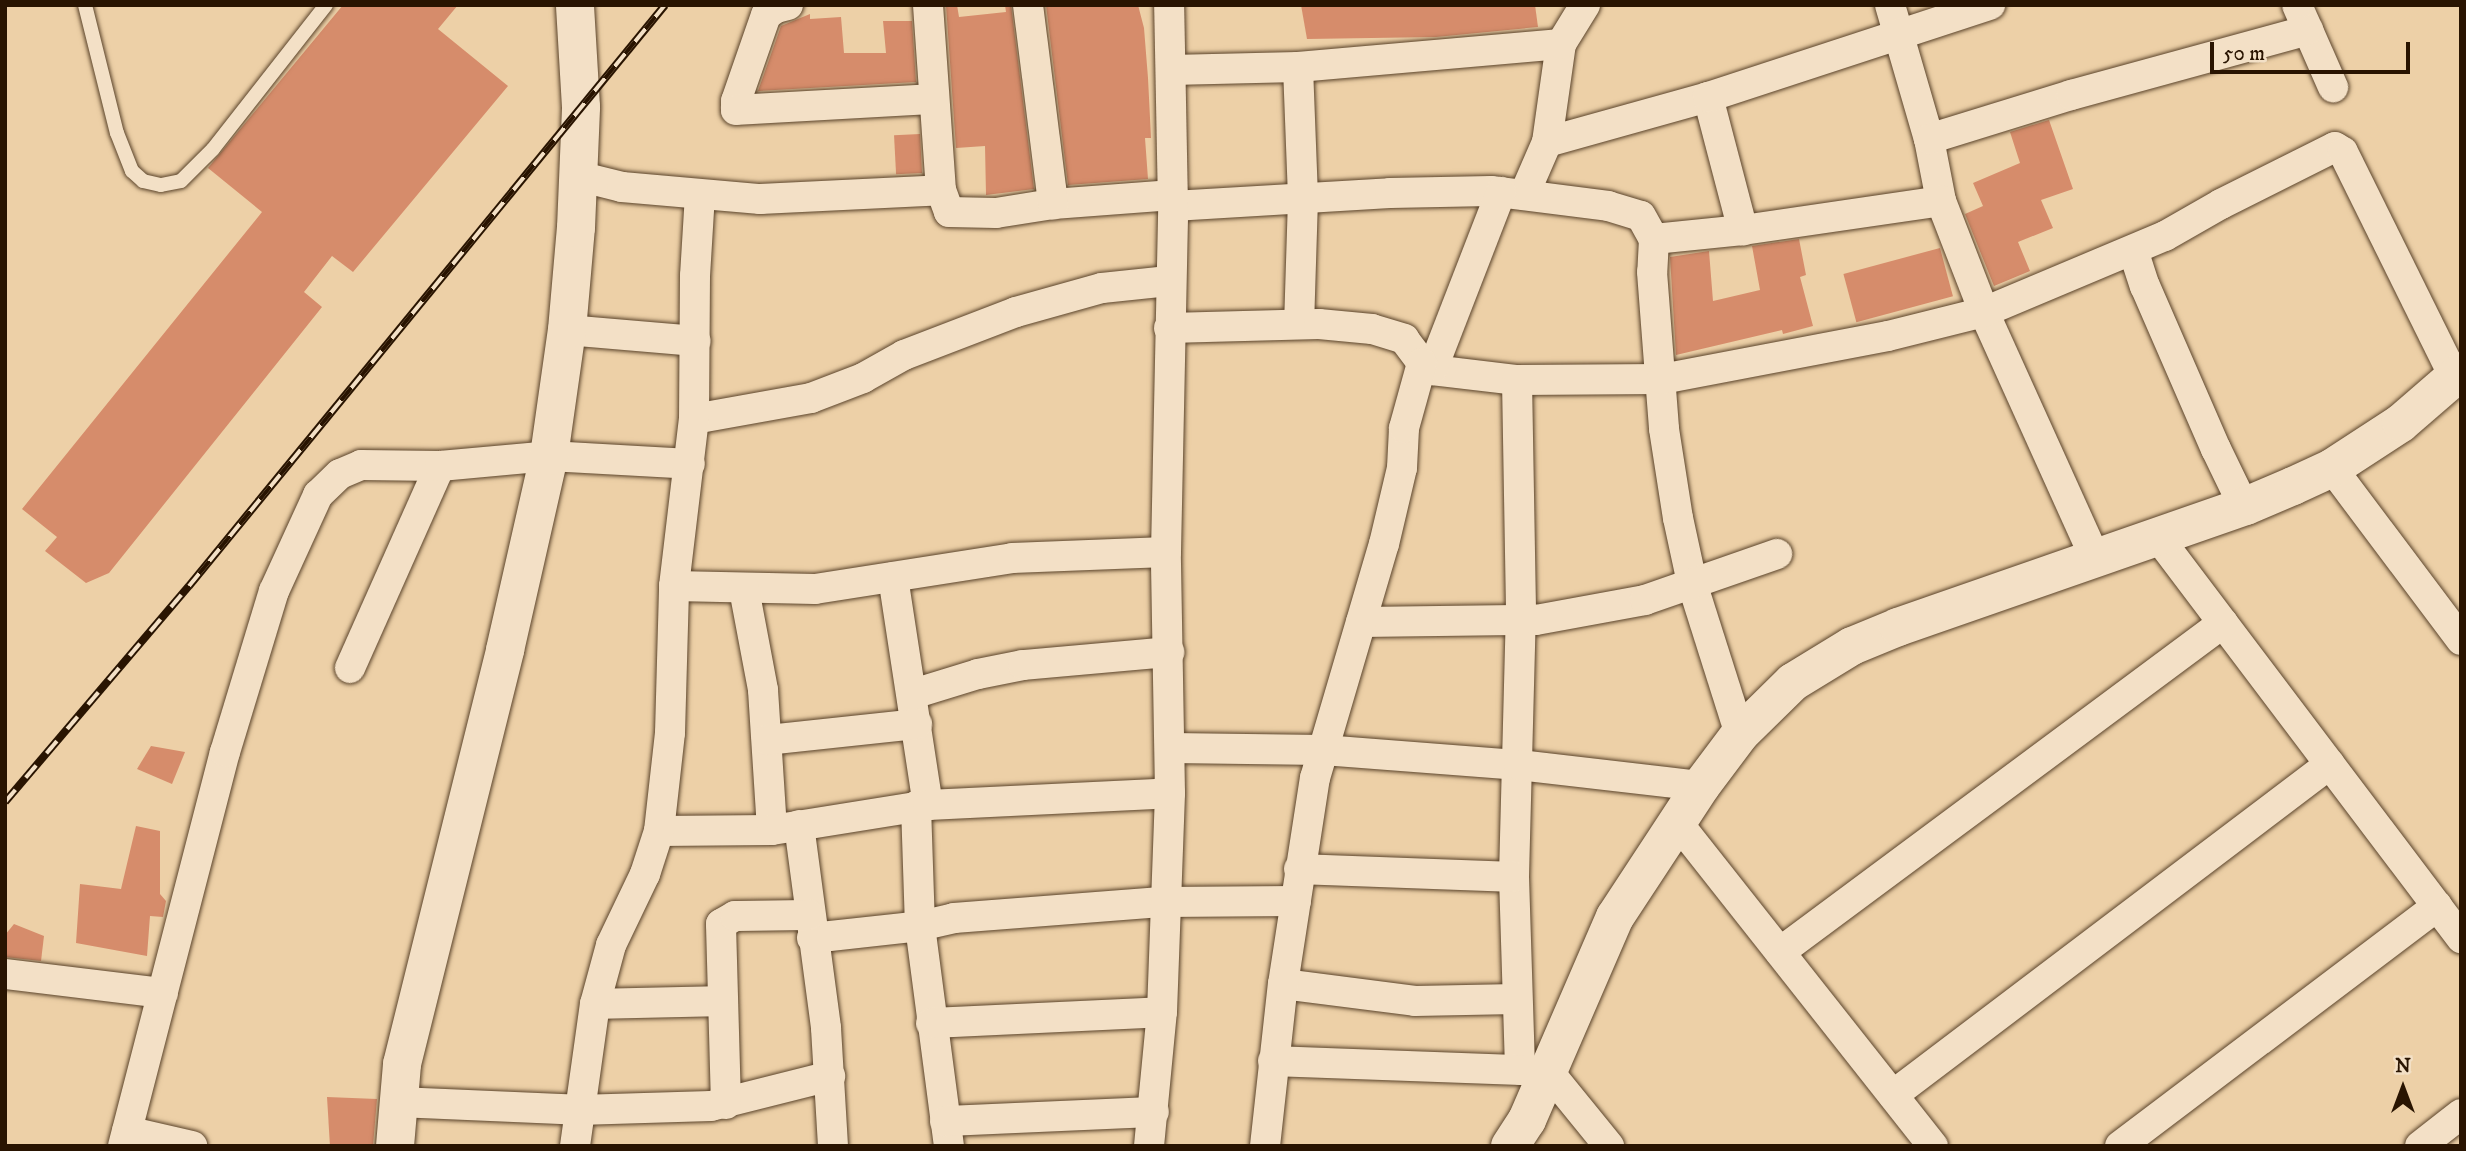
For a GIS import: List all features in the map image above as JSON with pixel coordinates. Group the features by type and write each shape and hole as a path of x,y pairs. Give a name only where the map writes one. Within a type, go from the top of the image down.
{"main road":[{"path":"395,1146 402,1064 505,650 548,456 567,330 578,176 582,107 575,5"},
{"path":"1510,1146 1527,1120 1534,1071 1615,917 1701,786 1740,734 1793,682 1852,646 2244,507 2332,468 2401,423 2457,374"}],"street":[{"path":"788,5 776,8 766,15 736,101 736,110 934,99"},
{"path":"928,5 941,190 949,212 996,213 1053,204 1303,199 1456,190 1608,206 1642,216 1654,239 1652,272 1664,429 1678,518 1692,583 1740,734"},
{"path":"1028,5 1053,204"},
{"path":"1149,1146 1162,1012 1171,748 1166,552 1169,281 1173,201 1169,5"},
{"path":"1265,1146 1273,1061 1299,869 1323,750 1402,468 1405,428 1427,367 1513,194 1547,142 1561,44 1585,5"},
{"path":"1890,5 1929,139 1941,201 1984,312 2095,558"},
{"path":"1547,142 1708,97 1990,5"},
{"path":"1929,139 2302,18 2333,87"},
{"path":"1171,70 1298,67 1561,44"},
{"path":"1298,67 1303,199 1299,324"},
{"path":"1708,97 1743,230"},
{"path":"1169,328 1299,324 1393,333 1405,339 1427,367 1517,380 1662,379 1888,335 1984,312 2165,236 2330,149 2339,148 2457,374"},
{"path":"578,176 622,187 760,199 941,190"},
{"path":"575,1146 595,1004 611,945 645,874 659,831 670,733 674,586 694,419 695,276 700,195"},
{"path":"1654,239 1743,230 1941,201"},
{"path":"2133,250 2145,286 2244,507"},
{"path":"694,419 771,407 832,391 863,378 904,355 1016,312 1102,288 1136,282 1169,281"},
{"path":"567,330 696,341"},
{"path":"1517,380 1520,621 1519,765 1514,877 1517,999 1534,1071 1609,1146"},
{"path":"192,1146 125,1138 225,752 274,591 318,495 340,474 361,465 440,466 548,456 690,464"},
{"path":"350,668 440,466"},
{"path":"2332,468 2461,640"},
{"path":"2158,537 2461,938"},
{"path":"674,586 816,589 1012,558 1166,552"},
{"path":"1361,622 1520,621 1644,600 1777,554"},
{"path":"893,577 918,724 922,806 920,926 947,1133 1154,1112"},
{"path":"744,589 763,690 767,740 810,926 826,1028 833,1146"},
{"path":"1780,952 2223,623"},
{"path":"913,694 978,674 1023,665 1169,652"},
{"path":"767,740 918,724"},
{"path":"1171,748 1323,750 1519,765 1701,786"},
{"path":"1893,1095 2330,764"},
{"path":"659,831 785,827 922,806 1170,793"},
{"path":"1677,822 1933,1146"},
{"path":"1299,869 1514,877"},
{"path":"726,1104 721,924 735,916 810,926 920,926 954,918 1164,902 1296,901"},
{"path":"2120,1146 2437,906"},
{"path":"5,974 163,993"},
{"path":"1283,984 1415,1001 1517,999"},
{"path":"595,1004 723,1001"},
{"path":"931,1023 1162,1012"},
{"path":"1273,1061 1534,1071"},
{"path":"398,1102 578,1110 726,1104 830,1076"},
{"path":"2420,1146 2461,1114"}],"lane":[{"path":"85,5 117,133 132,171 143,181 161,185 181,181 213,149 326,5"}],"building":[{"path":"343,5 458,5 438,29 508,86 353,272 332,256 304,292 322,307 109,573 86,583 45,551 57,537 22,509 262,212 208,168"},
{"path":"946,5 957,5 959,17 1006,12 1005,5 1011,5 1034,189 986,195 985,146 956,148"},
{"path":"1046,5 1138,5 1144,28 1148,78 1151,138 1145,138 1148,179 1068,185"},
{"path":"1301,5 1535,5 1538,27 1436,37 1307,39"},
{"path":"810,14 810,19 841,17 844,53 886,53 883,21 912,21 916,82 758,91 781,26"},
{"path":"2049,120 2073,189 2041,200 2053,228 2018,242 2030,271 1994,286 1965,214 1983,206 1973,183 2020,163 2010,132"},
{"path":"920,134 922,173 896,174 894,135"},
{"path":"1799,239 1806,275 1800,277 1813,326 1783,334 1782,330 1676,355 1670,257 1709,251 1713,301 1760,290 1752,246"},
{"path":"1940,248 1953,296 1856,322 1843,274"},
{"path":"151,746 185,752 172,784 137,769"},
{"path":"136,826 160,831 160,894 166,901 163,917 150,916 147,956 76,943 80,884 121,889"},
{"path":"14,924 44,936 41,961 5,957 5,935"},
{"path":"327,1097 377,1099 373,1146 330,1146"}],"railway":[{"path":"5,802 189,586 665,5"}]}
